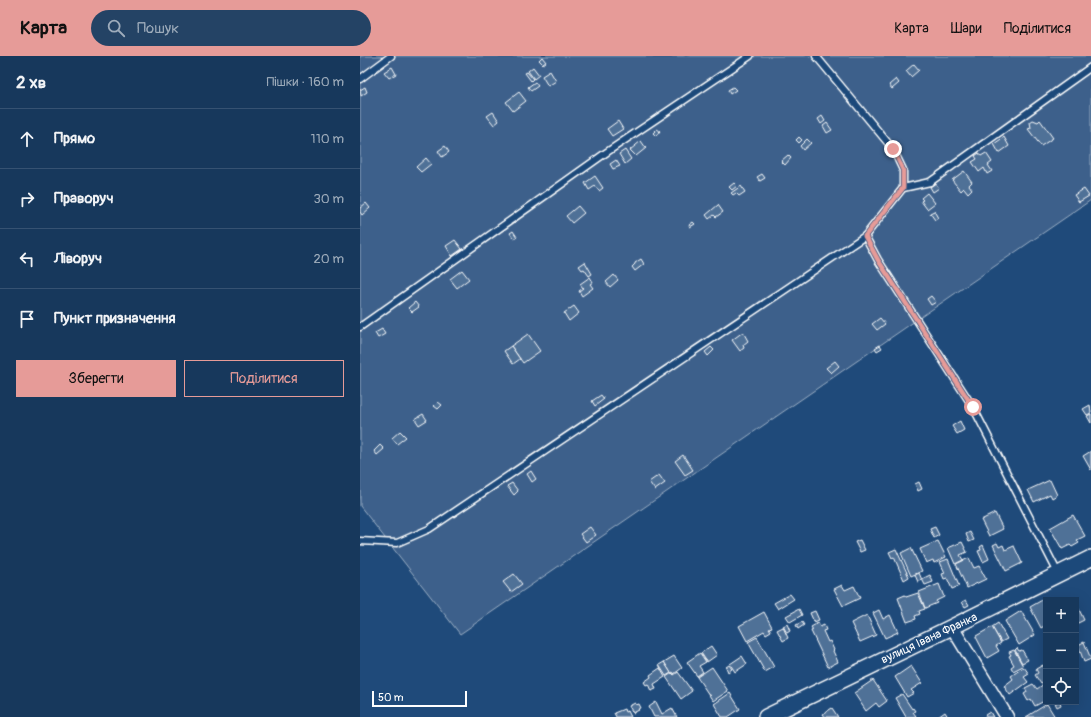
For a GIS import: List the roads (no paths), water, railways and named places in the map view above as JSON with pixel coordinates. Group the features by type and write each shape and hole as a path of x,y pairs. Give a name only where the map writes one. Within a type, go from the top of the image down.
{"street":[{"name":"вулиця Івана Франка","path":"766,717 1059,575 1091,558"},
{"path":"952,627 1006,717"}],"lane":[{"path":"360,78 391,56"},
{"path":"360,327 606,152 750,56"},
{"path":"360,541 397,543 429,529 865,236 903,188 903,170 893,149 816,56"},
{"path":"903,188 930,182 1091,67"},
{"path":"865,236 878,260 973,407 1059,575"}]}
